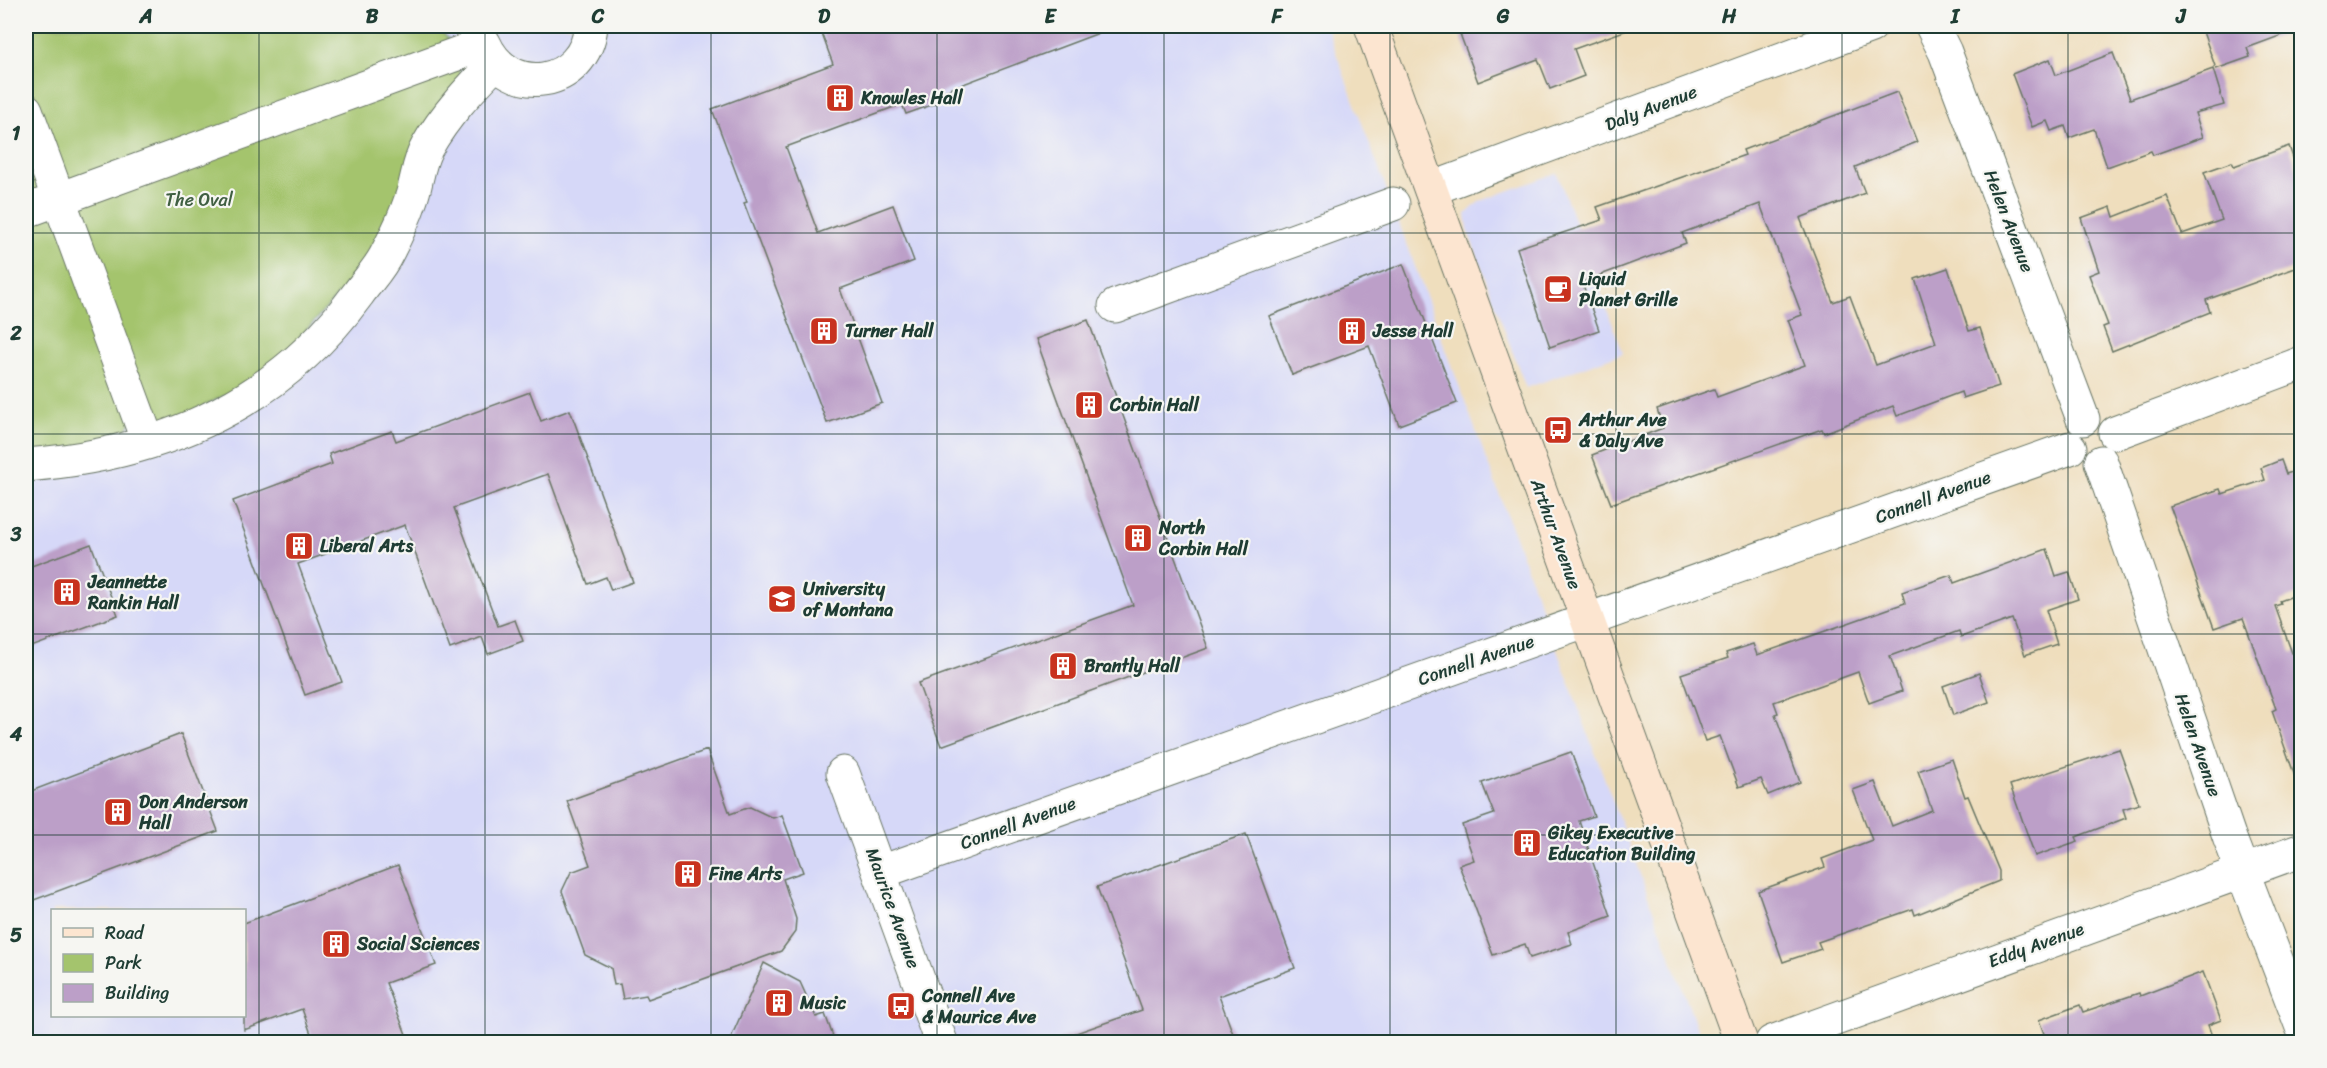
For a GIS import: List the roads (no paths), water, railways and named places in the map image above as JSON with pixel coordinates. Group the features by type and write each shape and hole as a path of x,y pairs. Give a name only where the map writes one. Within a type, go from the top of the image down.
{"street":[{"path":"487,44 509,73 524,79 541,80 558,76 572,67 583,55 590,39 591,26"},
{"name":"Arthur Avenue","path":"1371,26 1741,1042"},
{"name":"Daly Avenue","path":"1431,189 1871,26"},
{"name":"Helen Avenue","path":"1932,26 1945,52 2083,419"},
{"path":"26,212 487,44"},
{"path":"26,465 111,454 196,426 226,412 272,382 316,344 386,256 411,200 426,148 465,95 487,44"},
{"path":"26,110 148,442"},
{"path":"1114,306 1393,204"},
{"path":"2115,433 2301,363"},
{"path":"2101,418 2108,422 2115,433 2114,450 2101,462 2087,464 2080,460 2070,448 2070,432 2083,419 2101,418"},
{"name":"Connell Avenue","path":"881,872 2070,448"},
{"name":"Helen Avenue","path":"2101,462 2242,872 2301,1027"},
{"name":"Maurice Avenue","path":"843,773 881,872 941,1042"},
{"name":"Eddy Avenue","path":"1772,1042 2301,850"}],"place":[{"name":"Knowles Hall","path":"840,98"},
{"name":"Liquid Planet Grille","path":"1558,289"},
{"name":"Turner Hall","path":"824,331"},
{"name":"Jesse Hall","path":"1352,331"},
{"name":"Corbin Hall","path":"1089,405"},
{"name":"Arthur Ave & Daly Ave","path":"1558,430"},
{"name":"North Corbin Hall","path":"1138,538"},
{"name":"Liberal Arts","path":"299,546"},
{"name":"Jeannette Rankin Hall","path":"67,592"},
{"name":"University of Montana","path":"782,599"},
{"name":"Brantly Hall","path":"1063,666"},
{"name":"Don Anderson Hall","path":"118,812"},
{"name":"Gikey Executive Education Building","path":"1527,843"},
{"name":"Fine Arts","path":"688,874"},
{"name":"Social Sciences","path":"336,944"},
{"name":"Music","path":"779,1003"},
{"name":"Connell Ave & Maurice Ave","path":"901,1006"}],"park label":[{"name":"The Oval","path":"199,200"}]}
